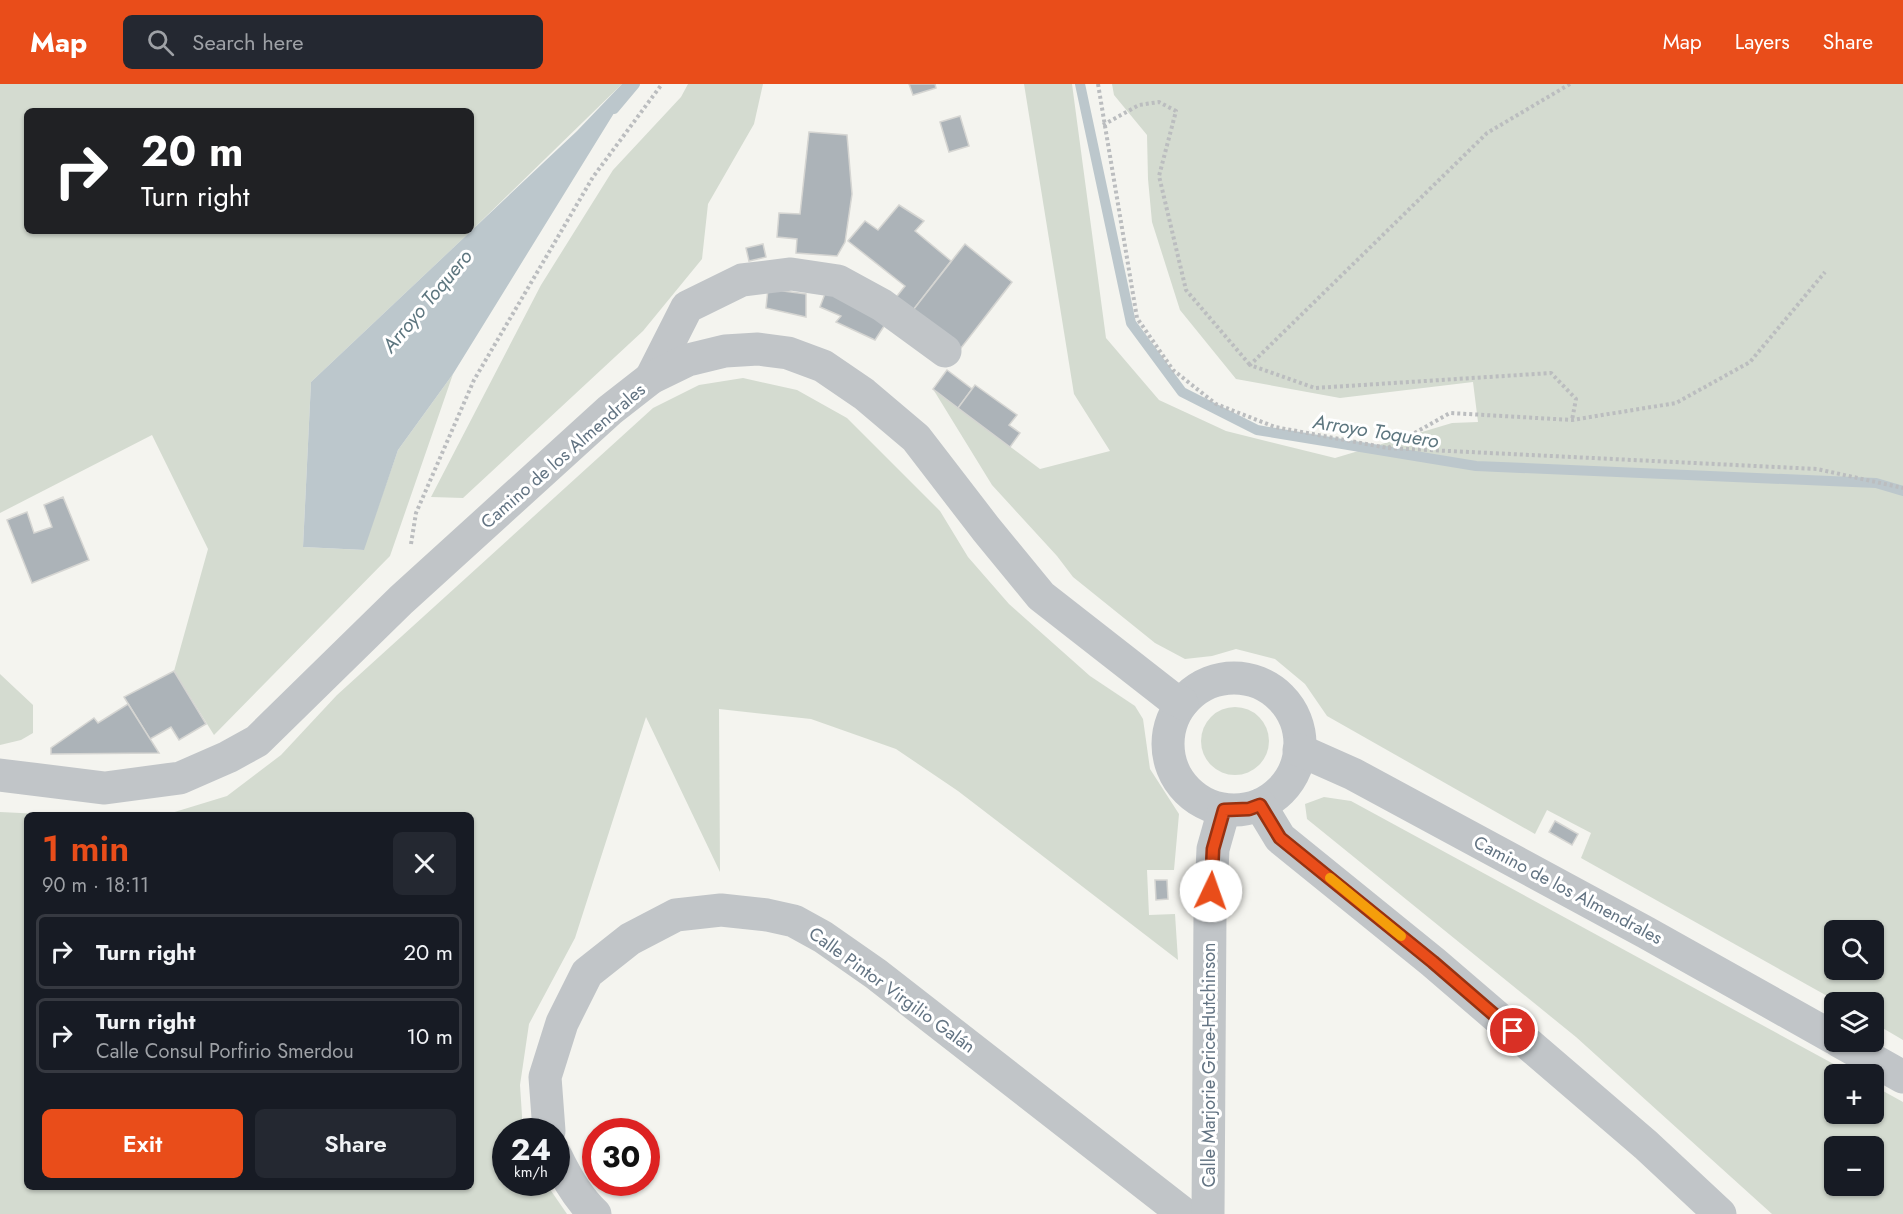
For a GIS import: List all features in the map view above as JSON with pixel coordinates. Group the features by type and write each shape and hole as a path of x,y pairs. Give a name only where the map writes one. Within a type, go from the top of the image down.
{"street":[{"path":"651,378 687,307 742,280 791,274 838,281 882,305 945,351"},
{"name":"Camino de los Almendrales","path":"0,775 105,788 180,778 228,757 257,741 401,600 610,410 651,378 688,360 725,351 758,349 788,353 823,366 864,394 916,438 1041,596 1169,696 1182,703"},
{"path":"1230,677 1249,679 1266,686 1281,698 1292,713 1298,731 1299,750 1286,784 1274,796 1249,809 1224,810 1203,803 1185,790 1173,771 1168,749 1171,726 1182,703 1195,690 1212,681 1230,677"},
{"name":"Camino de los Almendrales","path":"1299,750 1353,774 1645,932 1824,1032"},
{"path":"1260,805 1280,838 1433,962 1646,1145 1720,1214"},
{"name":"Calle Marjorie Grice-Hutchinson","path":"1208,1214 1210,913 1213,849 1224,810"},
{"name":"Calle Pintor Virgilio Galán","path":"548,1118 545,1077 562,1023 587,973 630,939 676,915 721,910 767,915 794,921 823,937 876,974 1184,1214"},
{"path":"1859,1052 1903,1077"},
{"path":"570,1180 580,1197 595,1214"}],"path":[{"path":"411,546 416,513 474,380 593,177 662,84"},
{"path":"1098,84 1103,125 1137,318 1173,370 1216,404 1275,427 1388,448 1817,469 1903,488"},
{"path":"1250,365 1487,133 1570,84"},
{"path":"1103,125 1139,105 1159,102 1176,111 1160,176 1185,290 1250,365 1314,388 1551,373 1576,399 1572,420"},
{"path":"1388,448 1450,412 1572,420 1676,403 1750,362 1825,272"}],"shaded area":[{"path":"0,84 622,84 474,228 474,108 24,108 24,234 468,234 311,382 303,547 363,550 398,450 453,374 390,556 214,735 174,671 208,549 152,435 0,513"},
{"path":"688,84 763,84 754,124 708,204 702,259 643,331 463,498 431,497 541,285 613,170 681,97"},
{"path":"1024,84 1072,84 1106,338 1159,400 1226,431 1335,458 1452,423 1478,422 1473,382 1340,398 1236,379 1180,310 1152,222 1147,135 1114,95 1112,84 1903,84 1903,1040 1884,1029 1884,992 1824,992 1824,994 1581,858 1591,833 1547,810 1535,834 1327,716 1305,684 1275,659 1236,649 1212,656 1185,659 1155,643 1073,577 1057,556 992,485 933,389 1040,469 1110,451 1074,394"},
{"path":"743,378 797,390 847,418 940,511 968,557 1009,604 1090,676 1135,706 1143,719 1150,769 1179,814 1174,870 1147,870 1149,915 1175,914 1178,960 958,791 896,749 811,719 719,709 720,872 646,717 575,938 529,1024 520,1085 522,1118 492,1118 492,1196 555,1196 567,1214 0,1214 0,812 24,813 24,1190 474,1190 474,812 175,812 227,796 281,755 337,695 653,408 699,385"},
{"path":"0,674 33,705 33,733 21,740 0,745"},
{"path":"1235,707 1248,710 1259,717 1266,728 1269,741 1266,754 1259,765 1248,772 1235,775 1222,772 1211,765 1204,754 1201,741 1204,728 1211,717 1222,710"},
{"path":"1324,797 1351,801 1834,1064 1824,1064 1824,1124 1884,1124 1884,1092 1903,1102 1903,1214 1772,1214 1576,1037 1307,819 1305,804"}],"water":[{"path":"622,84 632,84 453,374 398,450 364,550 303,547 311,382 468,234 474,234 474,228 577,131"}],"building":[{"path":"909,84 935,84 936,88 913,95"},
{"path":"960,116 969,146 949,152 940,122"},
{"path":"809,132 847,135 852,194 845,242 837,256 796,253 797,239 777,237 779,213 800,214"},
{"path":"899,205 924,221 915,231 951,261 910,314 894,300 905,286 848,241 865,221 878,230"},
{"path":"763,244 766,257 749,261 746,248"},
{"path":"965,244 1012,282 961,348 945,335 910,314"},
{"path":"768,289 806,294 806,317 766,308"},
{"path":"826,291 886,323 875,340 836,322 841,316 820,307"},
{"path":"947,370 972,389 958,408 933,389"},
{"path":"975,385 1017,415 1009,425 1020,433 1010,447 958,408"},
{"path":"63,497 89,560 32,583 7,520 27,512 34,533 52,527 44,505"},
{"path":"174,671 206,724 179,740 171,727 150,739 124,697"},
{"path":"128,704 159,753 51,754 51,748 94,718 98,723"},
{"path":"1555,821 1578,834 1572,845 1549,832"},
{"path":"1155,880 1167,880 1168,899 1156,900"}],"waterway":[{"name":"Arroyo Toquero","path":"614,109 635,84"},
{"name":"Arroyo Toquero","path":"1080,84 1131,323 1182,392 1257,430 1476,466 1876,483 1903,491"}],"slow traffic":[{"path":"1330,878 1401,936"}],"route":[{"path":"1211,891 1213,849 1224,810 1237,811 1260,805 1280,838 1433,962 1513,1031"}]}
